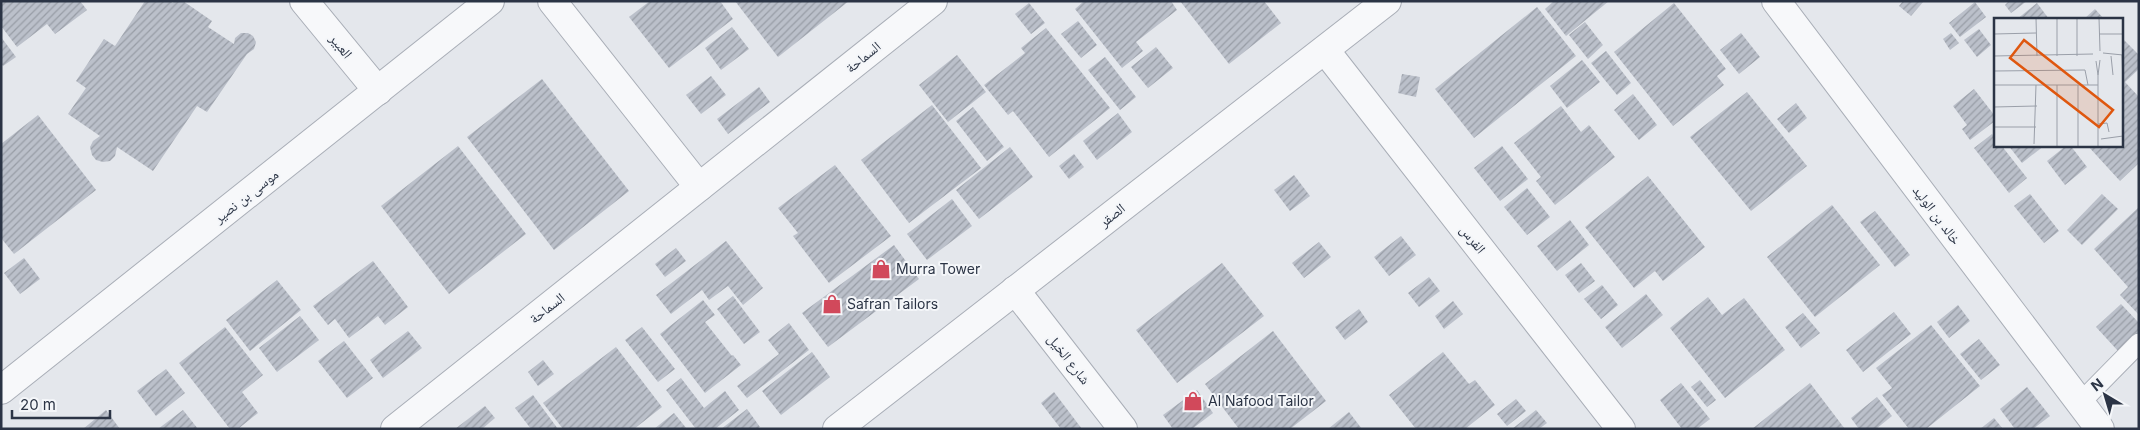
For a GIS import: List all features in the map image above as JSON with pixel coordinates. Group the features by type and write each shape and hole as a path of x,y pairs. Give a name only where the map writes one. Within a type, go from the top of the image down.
{"street":[{"name":"العبير","path":"304,1 378,91"},
{"name":"موسى بن نصير","path":"1,390 490,1"},
{"path":"552,1 699,187"},
{"name":"السماحة","path":"395,429 933,1"},
{"name":"الصقر","path":"837,429 1388,1"},
{"name":"خالد بن الوليد","path":"1776,1 2079,404 2100,429"},
{"name":"الفرس","path":"1325,50 1621,429"},
{"name":"شارع الخيل","path":"1016,290 1124,429"}],"lane":[{"path":"2079,404 2139,343"}],"building":[{"path":"1,1 80,1 87,10 55,34 47,24 17,47 1,26"},
{"path":"145,1 170,1 173,3 174,1 183,1 212,21 208,27 234,44 235,38 241,33 248,33 253,36 256,42 254,49 247,54 207,112 197,106 153,171 117,147 115,156 110,161 96,160 92,155 90,147 93,141 100,136 68,114 86,88 76,81 104,39 115,46"},
{"path":"650,1 720,1 733,19 669,68 629,17"},
{"path":"735,1 849,1 778,57"},
{"path":"1084,1 1171,1 1177,10 1136,42 1143,51 1122,68 1075,9"},
{"path":"1180,1 1264,1 1281,23 1229,64"},
{"path":"1554,1 1609,1 1566,36 1545,9"},
{"path":"1903,1 1924,1 1911,16 1899,6"},
{"path":"2009,1 2027,1 2011,13 2005,5"},
{"path":"1975,2 1986,17 1960,37 1949,23"},
{"path":"1029,3 1045,23 1031,34 1015,14"},
{"path":"1674,3 1726,69 1717,76 1724,85 1673,126 1614,52"},
{"path":"2037,3 2048,18 2018,18"},
{"path":"1537,7 1576,56 1474,138 1435,89"},
{"path":"2095,9 2103,18 2085,18"},
{"path":"1078,21 1097,45 1081,58 1061,34"},
{"path":"1585,22 1603,45 1588,59 1569,35"},
{"path":"732,27 749,49 721,70 705,48"},
{"path":"1046,28 1110,108 1049,157 1013,111 1008,115 984,85 1025,53 1021,48"},
{"path":"1979,29 1991,45 1977,57 1964,40"},
{"path":"1741,33 1760,57 1739,74 1720,50"},
{"path":"1951,33 1959,43 1950,50 1943,39"},
{"path":"1,37 16,57 3,66 1,63"},
{"path":"2122,38 2139,55 2139,69 2125,82 2139,97 2139,163 2120,181 2088,146 2122,146"},
{"path":"1156,47 1173,68 1148,88 1131,67"},
{"path":"1606,51 1631,83 1617,95 1591,63"},
{"path":"957,55 986,92 948,122 919,85"},
{"path":"1105,57 1136,97 1120,110 1088,70"},
{"path":"1582,60 1600,82 1567,108 1550,86"},
{"path":"1402,74 1420,77 1416,97 1398,93"},
{"path":"711,76 726,95 701,114 686,95"},
{"path":"542,79 629,191 554,250 467,137"},
{"path":"759,87 770,102 728,134 717,119"},
{"path":"1974,89 1994,115 1994,122 1970,140 1962,129 1967,125 1953,106"},
{"path":"1747,92 1807,166 1751,211 1690,137"},
{"path":"1633,94 1657,125 1639,140 1614,110"},
{"path":"1796,103 1807,118 1789,133 1777,119"},
{"path":"932,105 981,168 909,223 861,160"},
{"path":"1561,106 1581,132 1589,125 1615,157 1555,205 1536,181 1541,177 1514,143"},
{"path":"973,107 1004,147 987,161 956,121"},
{"path":"1118,113 1132,132 1097,160 1083,141"},
{"path":"38,115 96,190 14,254 1,238 1,144"},
{"path":"1992,134 1994,136 1994,146 2002,146 2027,178 2009,193 1974,148"},
{"path":"458,146 526,234 449,294 381,206"},
{"path":"1502,146 1528,179 1500,201 1474,168"},
{"path":"2009,146 2044,146 2022,163"},
{"path":"2066,146 2071,146 2087,167 2065,185 2047,161"},
{"path":"1010,147 1033,177 979,219 956,190"},
{"path":"1074,154 1084,167 1069,179 1059,166"},
{"path":"835,165 891,236 829,283 793,236 798,233 778,208"},
{"path":"1294,175 1310,196 1290,211 1274,190"},
{"path":"1648,176 1705,247 1663,281 1655,271 1634,288 1585,227"},
{"path":"1527,188 1550,217 1527,235 1504,207"},
{"path":"2030,194 2059,231 2044,243 2014,206"},
{"path":"2102,194 2118,209 2082,245 2067,230"},
{"path":"952,199 972,226 927,260 907,234"},
{"path":"1832,205 1880,265 1815,317 1767,257"},
{"path":"2139,207 2139,315 2120,295 2128,287 2094,249"},
{"path":"1875,211 1910,255 1895,267 1860,222"},
{"path":"1570,220 1589,245 1557,271 1537,246"},
{"path":"1401,236 1416,255 1389,276 1374,257"},
{"path":"726,241 763,288 743,305 728,286 709,300 702,290 671,314 656,295"},
{"path":"1319,242 1331,257 1304,278 1292,263"},
{"path":"894,245 919,279 828,347 802,313"},
{"path":"676,248 686,261 665,277 655,264"},
{"path":"24,258 40,279 20,294 4,273"},
{"path":"373,261 408,307 385,325 378,316 349,338 335,319 328,325 313,306"},
{"path":"1222,263 1264,316 1177,383 1136,330"},
{"path":"1581,263 1595,281 1579,293 1565,275"},
{"path":"1429,277 1440,291 1419,307 1408,293"},
{"path":"277,280 301,310 250,351 226,320"},
{"path":"1602,285 1618,305 1601,319 1584,299"},
{"path":"1646,294 1663,315 1622,348 1605,327"},
{"path":"733,296 760,332 744,344 717,309"},
{"path":"1708,297 1722,315 1744,298 1785,350 1725,398 1670,328"},
{"path":"703,300 715,315 705,322 741,365 705,393 660,334"},
{"path":"1453,301 1463,314 1444,329 1435,316"},
{"path":"2121,304 2139,323 2139,332 2118,351 2096,327"},
{"path":"1958,305 1970,321 1949,338 1937,322"},
{"path":"1359,309 1368,322 1345,340 1335,327"},
{"path":"1894,312 1911,334 1863,372 1846,350"},
{"path":"1803,313 1820,333 1801,348 1785,327"},
{"path":"300,316 319,340 277,372 259,348"},
{"path":"789,323 809,350 747,398 737,386 779,354 768,340"},
{"path":"1931,325 1980,386 1926,429 1909,429 1882,395 1892,388 1876,368"},
{"path":"225,327 263,375 242,392 258,413 238,429 230,429 179,363"},
{"path":"642,327 675,369 658,382 625,340"},
{"path":"408,331 422,348 383,378 370,360"},
{"path":"1273,331 1326,401 1290,429 1239,429 1205,384"},
{"path":"1979,339 2000,365 1981,380 1960,354"},
{"path":"344,341 373,378 347,398 318,361"},
{"path":"616,347 662,407 634,429 563,429 543,403"},
{"path":"812,352 830,377 781,415 762,391"},
{"path":"1443,352 1469,384 1475,380 1495,405 1465,429 1416,429 1389,395"},
{"path":"543,360 554,374 538,386 528,372"},
{"path":"166,369 185,393 156,416 137,391"},
{"path":"681,378 704,408 725,391 739,410 715,429 696,429 666,390"},
{"path":"1700,380 1716,400 1707,407 1691,387"},
{"path":"1681,383 1710,419 1697,429 1682,429 1660,400"},
{"path":"1810,383 1845,429 1752,429"},
{"path":"2027,387 2050,416 2033,429 2015,429 2000,409"},
{"name":"Al Nafood Tailor","path":"1197,390 1213,413 1192,429 1173,429 1163,415"},
{"path":"1054,392 1082,429 1061,429 1041,403"},
{"path":"533,395 558,429 531,429 515,408"},
{"path":"1877,397 1892,416 1876,429 1859,429 1851,418"},
{"path":"1516,399 1526,411 1507,426 1497,414"},
{"path":"485,406 495,418 482,429 455,429"},
{"path":"747,409 760,427 757,429 721,429"},
{"path":"106,410 120,429 83,429"},
{"path":"183,410 198,429 158,429"},
{"path":"1536,410 1547,423 1539,429 1512,429"},
{"path":"1349,412 1362,429 1328,429"},
{"path":"674,413 687,429 654,429"},
{"path":"1994,418 2003,429 1980,429"}],"place":[{"name":"Murra Tower","path":"881,269"},
{"name":"Safran Tailors","path":"832,304"},
{"name":"Al Nafood Tailor","path":"1193,401"}]}
